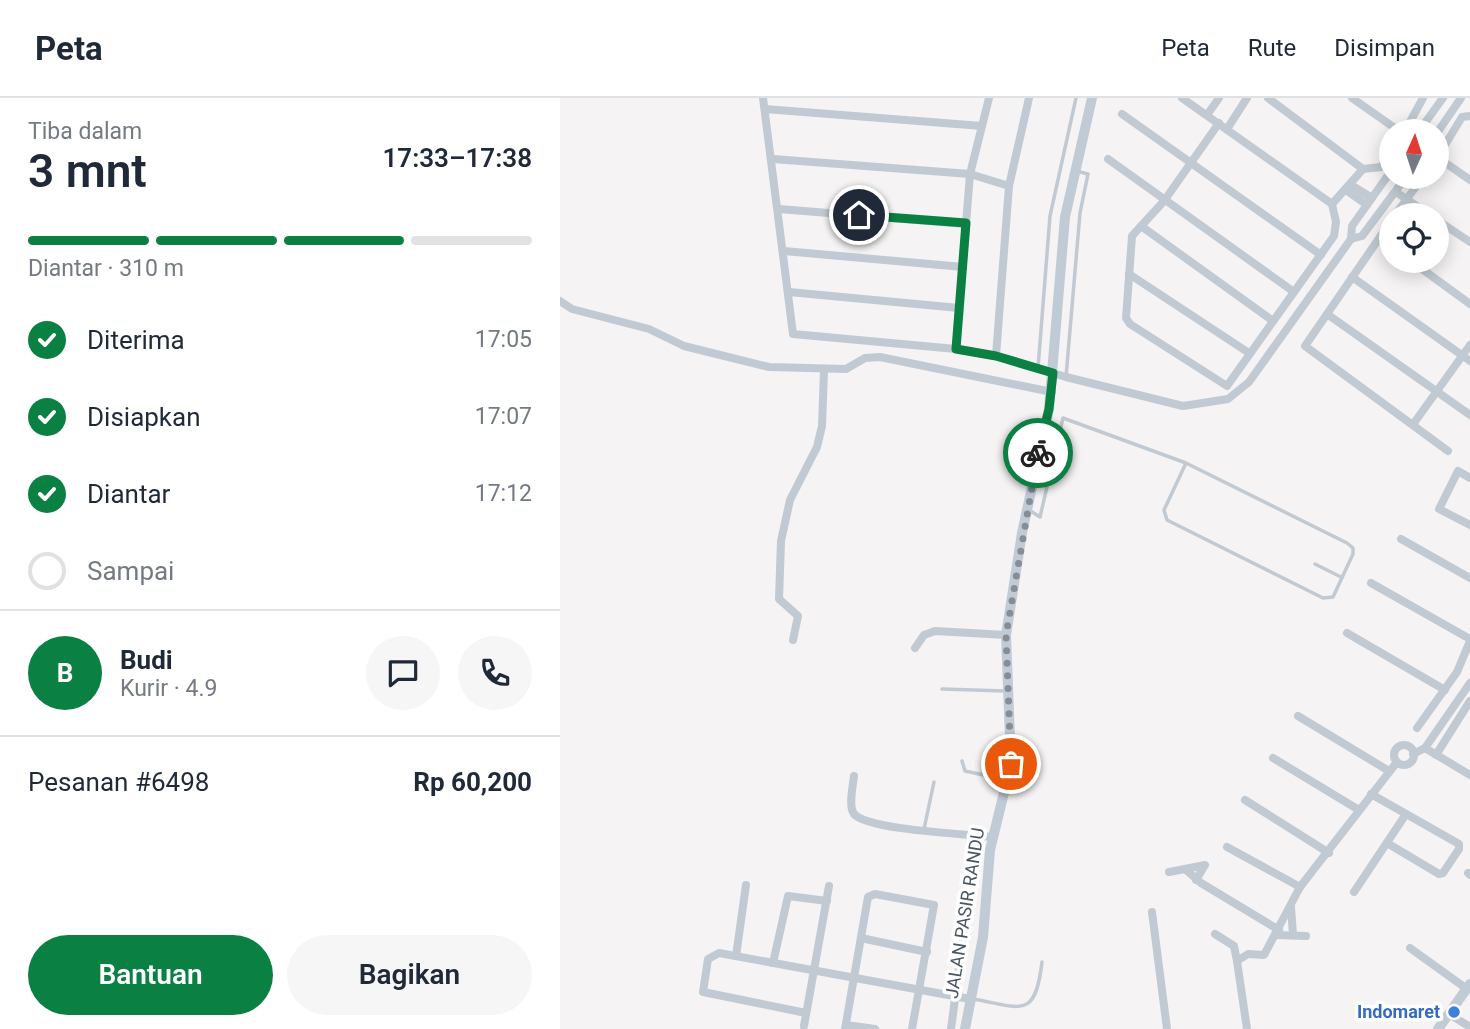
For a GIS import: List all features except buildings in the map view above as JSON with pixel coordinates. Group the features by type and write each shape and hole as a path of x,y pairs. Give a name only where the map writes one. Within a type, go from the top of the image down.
{"main road":[{"name":"JALAN PASIR RANDU","path":"964,1029 983,937 993,837 1011,764 1006,635 1052,392 1065,217 1091,98"},
{"path":"1438,1029 1468,986"}],"street":[{"path":"763,98 773,159 793,334 956,349 996,356 1066,377 1183,406 1228,399 1249,382 1351,239 1352,226 1379,188"},
{"path":"956,349 970,174 989,98"},
{"path":"996,356 1009,186 1029,98"},
{"path":"1182,98 1219,123 1332,204 1336,222 1334,236 1227,386 1129,324 1126,318 1132,236 1164,201 1219,123"},
{"path":"1207,116 1219,98"},
{"path":"1227,129 1247,98"},
{"path":"1268,98 1363,169 1379,167"},
{"path":"1352,98 1382,119"},
{"path":"1412,119 1423,98"},
{"path":"1428,119 1443,98"},
{"path":"1447,119 1461,98"},
{"path":"765,109 982,126"},
{"path":"1122,114 1321,255"},
{"path":"1449,138 1462,117 1470,116"},
{"path":"773,159 970,174 1009,186"},
{"path":"1108,159 1294,292"},
{"path":"1449,166 1470,180"},
{"path":"1332,204 1363,169"},
{"path":"1348,188 1379,208"},
{"path":"1388,203 1398,189"},
{"path":"1403,203 1414,189"},
{"path":"1396,192 1412,203"},
{"path":"779,209 966,223"},
{"path":"1351,239 1362,236 1379,215"},
{"path":"1141,226 1273,321"},
{"path":"1449,228 1470,242"},
{"path":"1379,239 1305,343 1306,349 1414,423 1448,451"},
{"path":"784,251 963,267"},
{"path":"1427,273 1470,304"},
{"path":"1129,274 1249,353"},
{"path":"1352,277 1466,358"},
{"path":"789,292 959,307"},
{"path":"560,301 572,309 649,329 684,346 769,367 824,371 846,369 864,358 880,357 1052,392"},
{"path":"1327,314 1470,415"},
{"path":"1414,423 1436,391 1466,358 1470,345"},
{"path":"793,640 798,616 781,604 779,599 781,541 790,500 817,447 822,426 824,371"},
{"path":"1470,478 1458,471 1439,509 1470,525"},
{"path":"1401,539 1470,578"},
{"path":"1371,583 1470,640 1457,671 1418,729"},
{"path":"915,648 924,635 935,631 1006,635"},
{"path":"1347,633 1445,690"},
{"path":"1397,762 1409,763 1413,754 1425,748 1470,683"},
{"path":"1436,755 1467,712 1470,701"},
{"path":"1298,716 1389,771"},
{"path":"1397,762 1394,754 1399,746 1409,746 1413,754"},
{"path":"1425,748 1470,775"},
{"path":"1273,758 1359,810"},
{"path":"1215,933 1248,954 1264,955 1300,887 1397,762"},
{"path":"854,776 852,810 855,816 875,826 993,837"},
{"path":"1371,794 1459,844 1443,873 1387,843"},
{"path":"1245,800 1329,853"},
{"path":"1354,892 1406,814"},
{"path":"1227,847 1300,887"},
{"path":"1168,872 1205,865 1196,880"},
{"path":"1185,869 1196,880 1278,933 1306,936"},
{"path":"736,956 746,885"},
{"path":"804,1026 829,886"},
{"path":"876,1029 846,1027 871,894 931,903 934,909 912,1029"},
{"path":"773,963 788,896 827,901"},
{"path":"1291,906 1293,935"},
{"path":"1152,912 1167,1029"},
{"path":"951,1029 967,915"},
{"path":"861,938 927,951"},
{"path":"1234,946 1247,1029"},
{"path":"1410,948 1468,986"},
{"path":"806,1013 703,992 709,960 719,953 970,999"},
{"path":"1237,961 1248,954"},
{"path":"1449,1014 1470,1027"}],"lane":[{"path":"1038,368 1050,216 1076,98"},
{"path":"1066,377 1080,213 1088,174 1074,171"},
{"path":"1050,216 1065,217"},
{"path":"1028,510 1040,517 1063,418 1186,463 1347,543 1353,554 1333,597 1323,598 1167,520 1164,510 1186,463"},
{"path":"1315,564 1342,578"},
{"path":"942,689 1007,691"},
{"path":"962,761 965,771 1008,780"},
{"path":"924,829 934,782"},
{"path":"970,999 1014,1008 1028,1004 1036,998 1039,989 1042,962"}],"way so far":[{"path":"1011,764 1006,635 1038,453"}],"place":[{"name":"Indomaret","path":"1454,1012"}],"route":[{"path":"859,215 966,223 956,349 996,356 1053,373 1049,409 1038,453"}]}
